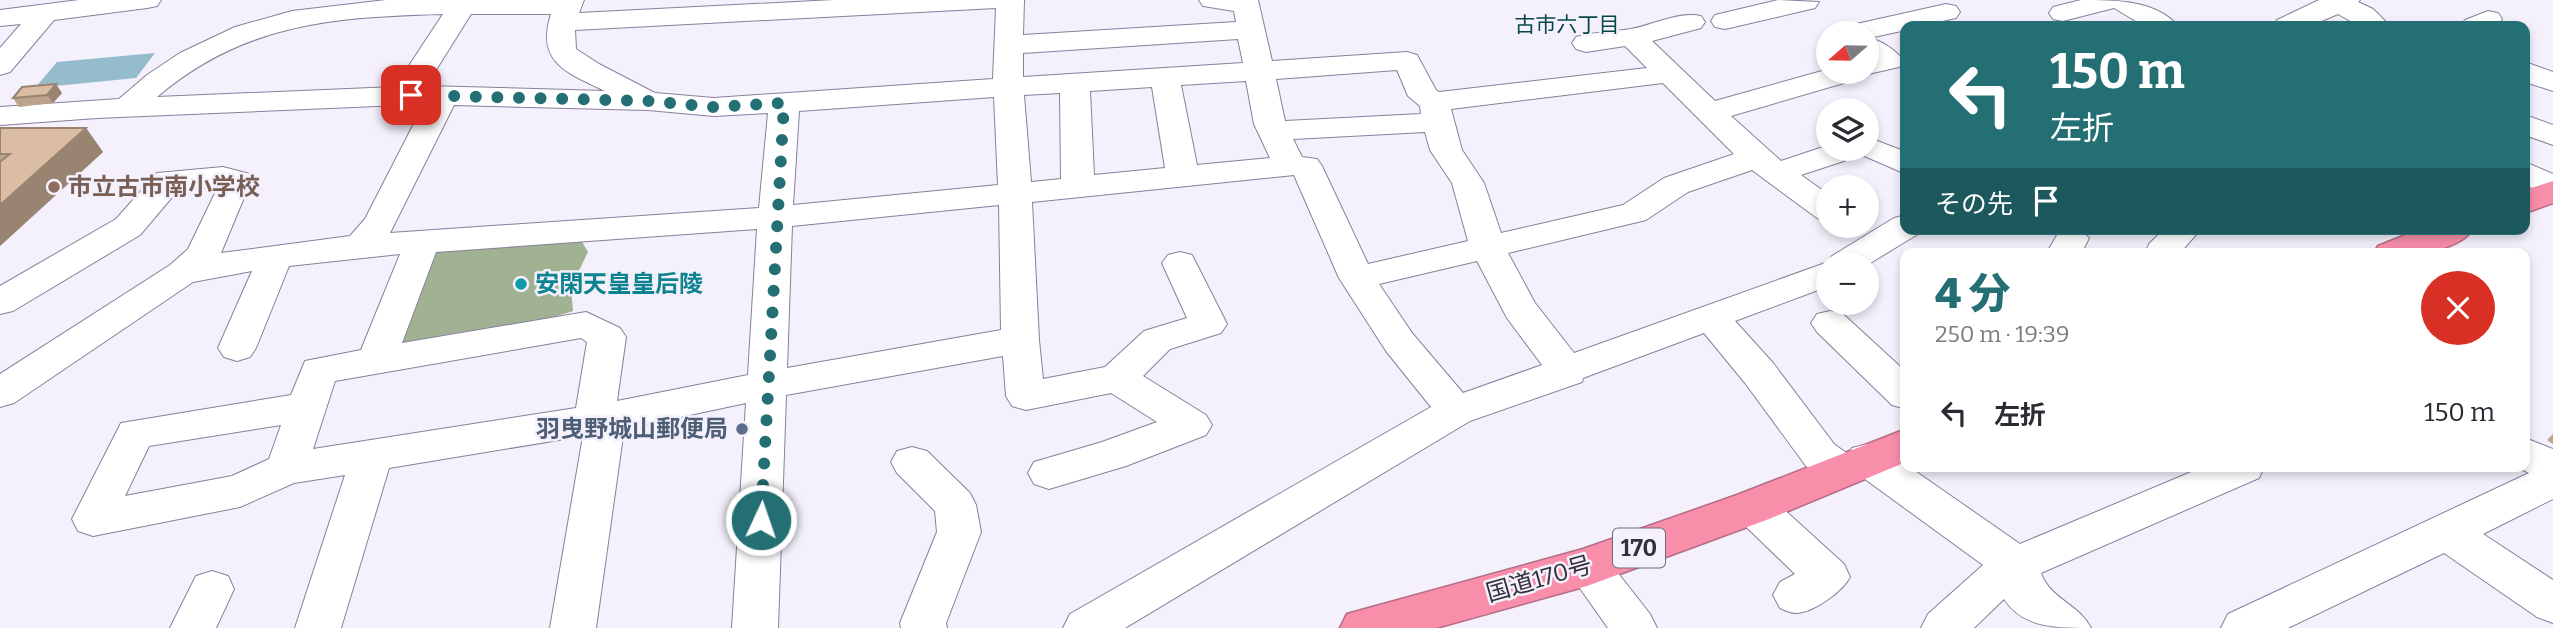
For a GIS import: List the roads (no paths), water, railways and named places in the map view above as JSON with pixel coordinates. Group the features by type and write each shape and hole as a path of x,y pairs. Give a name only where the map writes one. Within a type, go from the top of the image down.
{"highway":[{"path":"2530,200 2553,189"},
{"path":"2406,248 2440,235"},
{"name":"国道170号","path":"1364,628 1587,567 1753,507 1871,458"}],"street":[{"path":"0,18 40,9 147,0"},
{"path":"127,108 150,85 182,63 264,25 354,11 462,7 567,9 999,0"},
{"path":"1010,0 1008,87 1020,340 1026,396 1117,378 1157,340 1208,324 1180,263"},
{"path":"183,272 220,264 361,246 775,216 1290,166 1274,131 1259,71 1247,4 1213,0"},
{"path":"2065,13 2113,0"},
{"path":"2120,0 2156,21"},
{"path":"1725,21 1803,1 1833,21"},
{"path":"2297,21 2339,1 2370,21"},
{"path":"405,95 462,7"},
{"path":"0,65 40,9"},
{"path":"567,9 560,39 562,52 575,62 648,101"},
{"path":"1905,21 1945,12"},
{"path":"1586,43 1632,37 1691,22"},
{"path":"1880,27 1900,22"},
{"path":"1009,45 1246,30 1252,37"},
{"path":"1632,37 1667,74 1766,165 1816,202"},
{"path":"1880,55 1889,61 1880,63"},
{"path":"0,116 405,95 648,101 714,107 1407,61 1423,96 1436,112 1446,150 1468,183 1488,248 1520,309 1568,372"},
{"path":"2530,73 2553,82"},
{"path":"1274,131 1436,112 1667,74"},
{"path":"1165,77 1183,177"},
{"path":"1708,113 1816,82"},
{"path":"1074,83 1078,187"},
{"path":"361,246 380,223 444,95"},
{"path":"755,628 775,216 784,103"},
{"path":"2530,126 2553,136"},
{"path":"1879,152 1900,161"},
{"path":"1357,278 1634,213 1650,197 1679,183 1816,155"},
{"path":"1306,166 1357,278 1399,342 1456,411"},
{"path":"2530,175 2553,189"},
{"path":"0,302 128,228 169,180 223,177 238,181 226,200 203,254 183,272 0,393"},
{"path":"1879,232 1900,227"},
{"path":"376,360 422,243"},
{"path":"237,348 275,258"},
{"path":"1086,628 1456,411 1568,372 1816,278"},
{"path":"1712,318 1759,373 1820,455 1871,458 2016,565 2027,599 2068,628"},
{"path":"1830,323 1900,389"},
{"path":"286,468 319,370 586,325 607,337 600,419 573,628"},
{"path":"305,407 135,433 93,519 240,491 286,468 600,419 767,384 1020,340"},
{"path":"1049,472 1112,456 1192,425 1117,378"},
{"path":"318,628 372,455"},
{"path":"2530,456 2553,467"},
{"path":"912,462 956,505 959,532 923,628"},
{"path":"1944,628 1986,588 2016,565 2232,472"},
{"path":"2244,628 2553,480"},
{"path":"1753,507 1828,578 1796,595"},
{"path":"2447,531 2553,604"},
{"path":"1587,567 1634,628"},
{"path":"193,628 212,589"}],"water":[{"path":"155,53 136,78 35,88 57,62"}],"place":[{"name":"市立古市南小学校","path":"54,187"},
{"name":"安閑天皇皇后陵","path":"521,284"},
{"name":"羽曳野城山郵便局","path":"742,429"}],"district":[{"name":"古市六丁目","path":"1567,25"}]}
